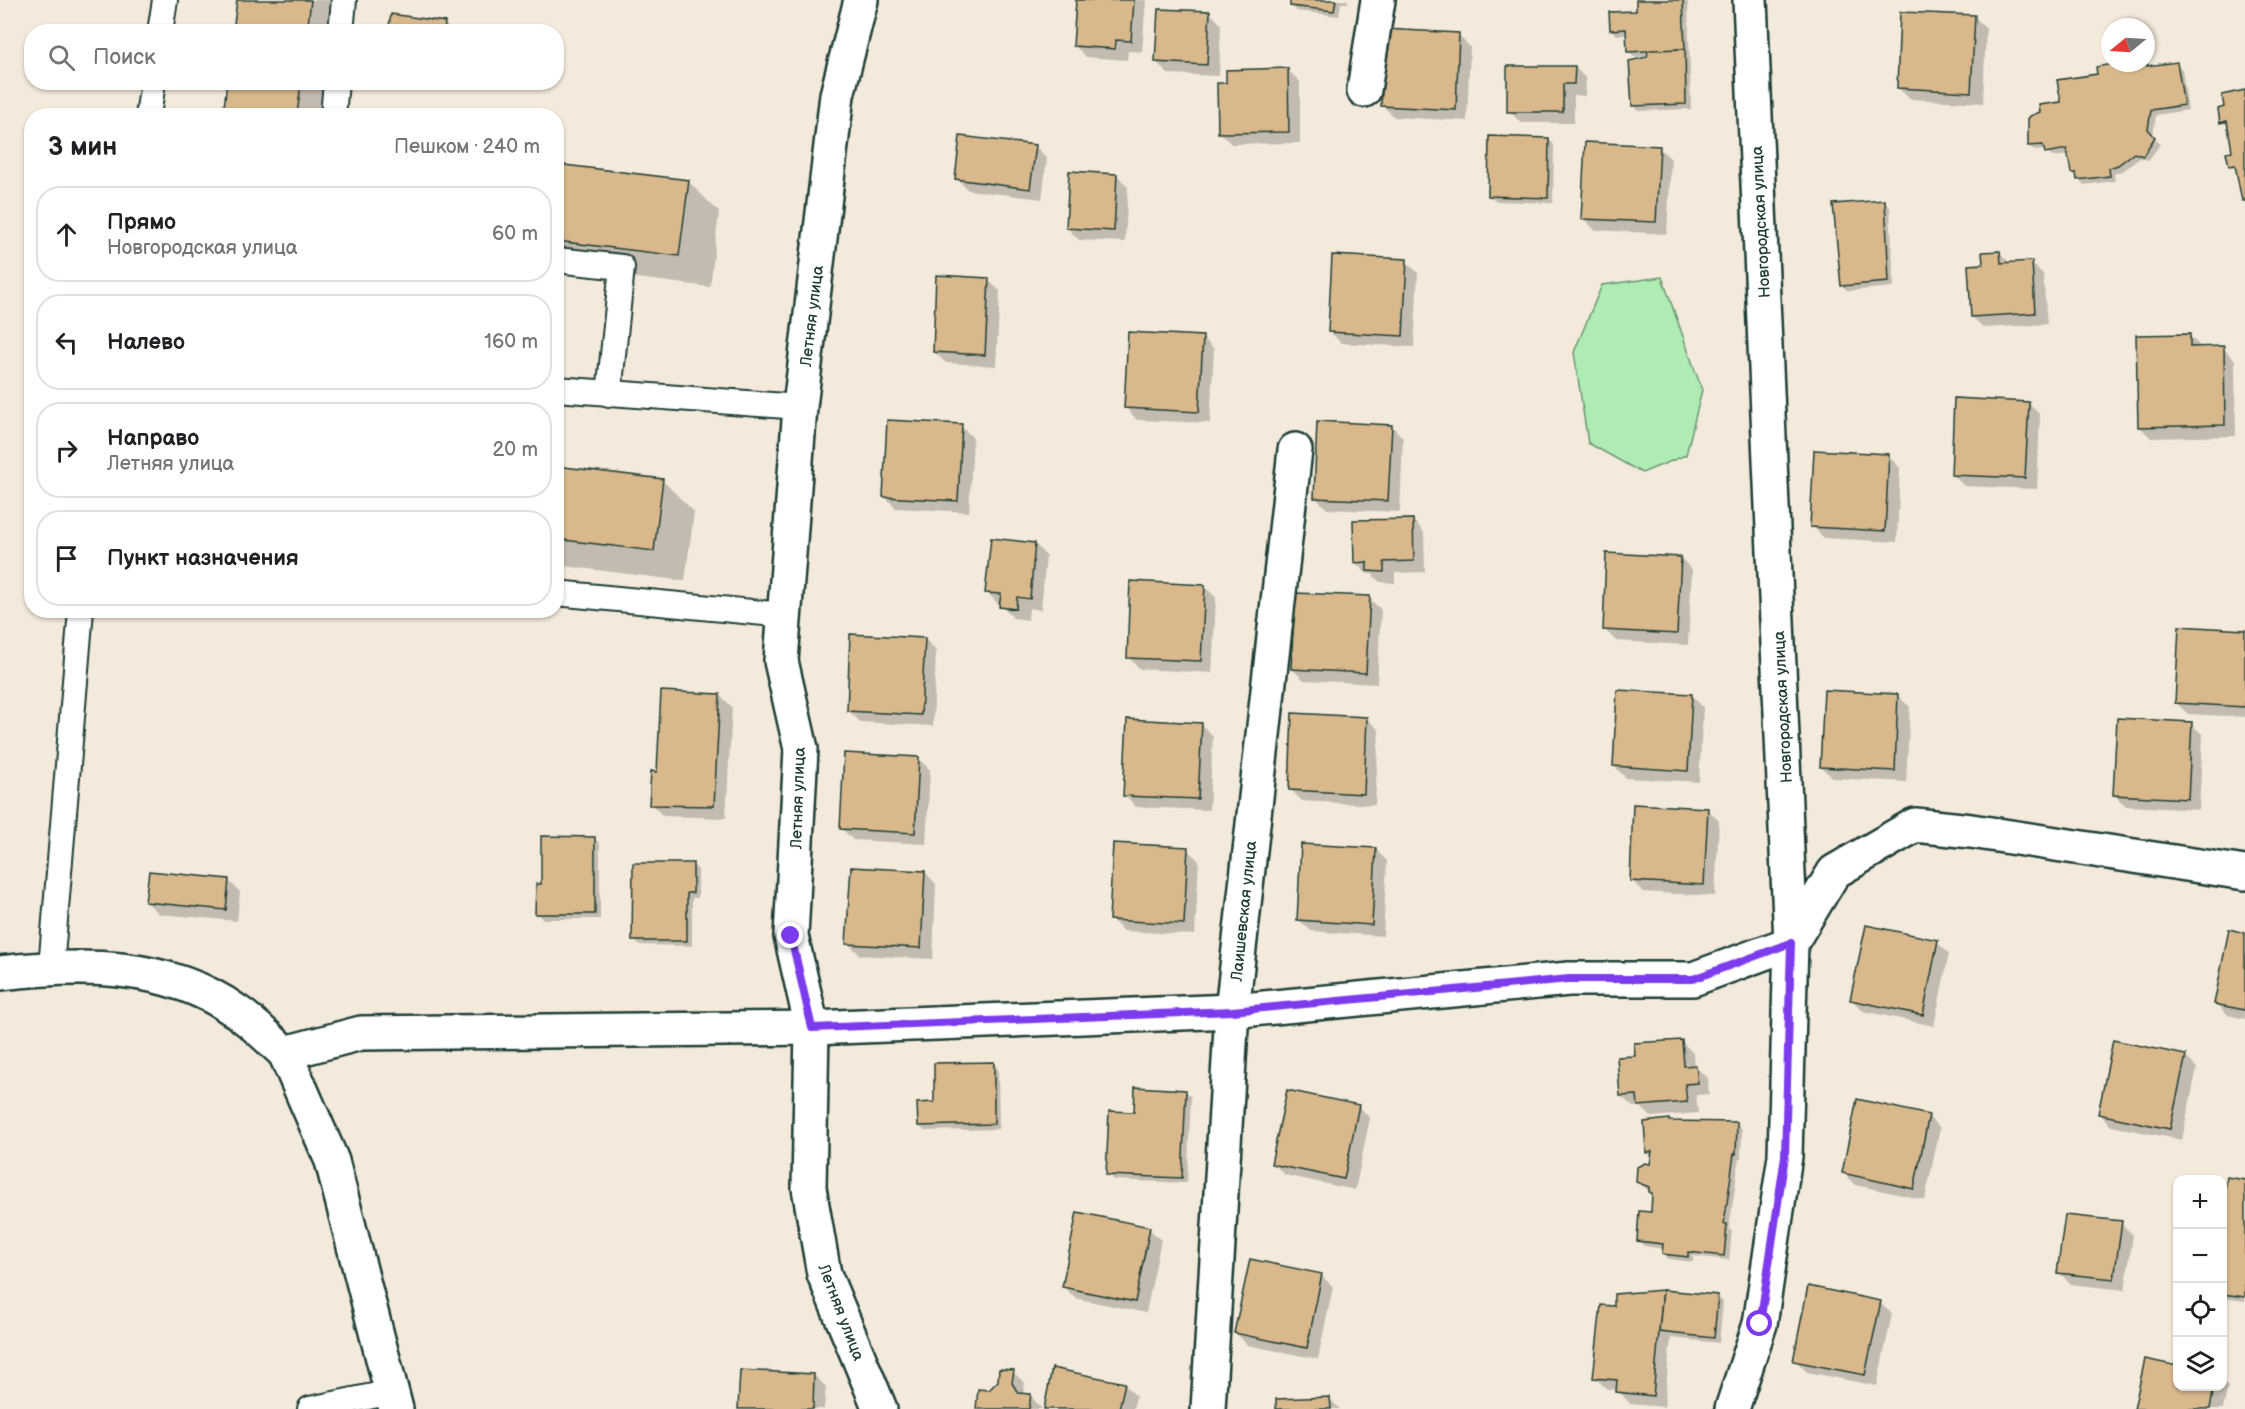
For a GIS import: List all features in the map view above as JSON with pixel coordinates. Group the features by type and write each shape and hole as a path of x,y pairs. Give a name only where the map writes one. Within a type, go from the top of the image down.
{"street":[{"name":"Летняя улица","path":"861,0 837,94 800,407 781,661 801,749 791,936 812,1028 809,1188 824,1274 880,1409"},
{"path":"1364,90 1378,0"},
{"name":"Новгородская улица","path":"1732,1409 1760,1324 1785,1156 1791,943 1750,0"},
{"name":"Лаишевская улица","path":"1208,1409 1232,1011 1295,450"},
{"path":"285,1053 361,1033 812,1028 1232,1011 1569,979 1693,979 1791,943 1834,872 1915,825 2245,873"},
{"path":"0,973 51,968 124,970 182,982 236,1011 285,1053 332,1161 394,1400"}],"lane":[{"path":"161,24 165,0"},
{"path":"342,24 344,0"},
{"path":"149,108 152,90"},
{"path":"334,108 335,90"},
{"path":"564,261 622,267 609,394"},
{"path":"564,390 800,407"},
{"path":"564,594 784,615"},
{"path":"51,968 80,618"},
{"path":"310,1409 394,1400"}],"green space":[{"path":"1662,277 1702,390 1686,455 1642,473 1588,443 1574,352 1602,285"}],"building":[{"path":"237,0 311,0 308,24 234,24"},
{"path":"1076,0 1134,0 1131,41 1116,40 1115,49 1073,46"},
{"path":"1290,0 1336,0 1334,11 1290,6"},
{"path":"1636,0 1683,0 1685,49 1627,52 1626,29 1610,30 1609,12 1636,11"},
{"path":"1158,9 1210,11 1207,65 1155,62"},
{"path":"1900,12 1975,15 1971,92 1897,88"},
{"path":"391,14 445,22 445,24 389,24"},
{"path":"1385,29 1459,33 1456,110 1381,106"},
{"path":"1685,49 1686,104 1632,106 1629,61 1647,57 1650,50"},
{"path":"2177,62 2184,105 2151,110 2148,129 2155,137 2143,156 2134,153 2118,165 2109,168 2110,176 2077,180 2076,173 2071,173 2067,149 2045,153 2043,145 2028,146 2028,119 2040,112 2039,105 2061,102 2057,80 2097,74 2096,67 2101,66 2101,72 2155,72 2155,65"},
{"path":"1507,66 1575,66 1574,84 1563,84 1563,112 1507,112"},
{"path":"1288,68 1289,132 1218,133 1217,83 1226,83 1226,70"},
{"path":"226,90 300,90 298,108 224,108"},
{"path":"2245,90 2245,201 2242,201 2235,165 2229,166 2226,152 2232,151 2227,121 2220,123 2218,109 2224,107 2222,95"},
{"path":"960,136 1036,145 1030,189 955,179"},
{"path":"1489,136 1549,138 1548,198 1488,196"},
{"path":"1585,142 1660,146 1656,222 1581,219"},
{"path":"564,165 689,180 679,256 564,242"},
{"path":"1069,171 1117,174 1114,231 1066,228"},
{"path":"1885,200 1889,282 1841,286 1833,204"},
{"path":"2000,251 2001,263 2032,261 2035,313 1971,317 1968,265 1983,264 1982,252"},
{"path":"1332,255 1407,259 1403,336 1328,332"},
{"path":"936,275 989,278 985,355 933,352"},
{"path":"1128,332 1203,336 1199,412 1124,408"},
{"path":"2190,334 2190,347 2224,346 2225,425 2138,427 2136,335"},
{"path":"1954,398 2029,402 2025,478 1951,475"},
{"path":"887,420 962,424 958,501 883,497"},
{"path":"1317,421 1392,425 1388,501 1314,498"},
{"path":"1814,450 1889,454 1885,531 1810,527"},
{"path":"564,467 663,479 654,551 564,540"},
{"path":"1413,519 1414,561 1384,562 1384,572 1367,571 1367,562 1354,563 1353,520"},
{"path":"991,538 1035,543 1030,599 1017,597 1016,609 999,607 1001,594 985,593"},
{"path":"1606,553 1681,557 1677,634 1603,630"},
{"path":"1130,581 1205,585 1201,661 1127,658"},
{"path":"1295,593 1370,596 1366,673 1291,669"},
{"path":"2179,626 2245,630 2245,707 2175,703"},
{"path":"850,634 925,638 921,715 847,711"},
{"path":"1617,690 1692,694 1688,771 1613,766"},
{"path":"1824,690 1898,694 1895,771 1820,767"},
{"path":"661,691 720,694 714,806 649,805 651,771 657,772"},
{"path":"1292,713 1367,717 1364,794 1289,790"},
{"path":"2117,718 2192,722 2188,799 2113,795"},
{"path":"1127,719 1202,723 1198,799 1123,796"},
{"path":"844,753 919,757 915,833 840,829"},
{"path":"1633,804 1708,808 1704,885 1630,881"},
{"path":"541,836 595,837 595,914 535,914 536,884 541,884"},
{"path":"1113,843 1188,847 1184,924 1109,920"},
{"path":"1301,844 1376,848 1372,925 1297,920"},
{"path":"633,863 693,863 693,893 687,893 687,941 632,941"},
{"path":"851,867 925,871 921,948 846,944"},
{"path":"149,871 229,879 226,910 145,902"},
{"path":"1866,925 1938,940 1923,1015 1850,1000"},
{"path":"2229,929 2245,933 2245,1010 2214,1004"},
{"path":"1682,1040 1684,1066 1696,1065 1698,1083 1685,1084 1687,1102 1638,1106 1637,1095 1620,1096 1617,1057 1635,1056 1634,1043"},
{"path":"2113,1040 2186,1055 2170,1129 2098,1114"},
{"path":"994,1062 994,1124 918,1126 917,1103 934,1102 934,1063"},
{"path":"1135,1087 1186,1090 1182,1178 1106,1175 1109,1111 1134,1112"},
{"path":"1287,1090 1359,1105 1344,1179 1271,1164"},
{"path":"1857,1099 1929,1115 1914,1189 1842,1173"},
{"path":"1669,1119 1669,1121 1737,1122 1736,1154 1734,1154 1724,1224 1727,1224 1724,1256 1688,1252 1688,1257 1662,1254 1663,1244 1637,1241 1639,1211 1651,1212 1652,1193 1649,1192 1649,1187 1636,1182 1637,1167 1645,1163 1650,1164 1652,1151 1646,1153 1644,1122"},
{"path":"2227,1177 2245,1180 2245,1297 2227,1295"},
{"path":"1077,1212 1150,1227 1135,1302 1062,1287"},
{"path":"2065,1215 2122,1221 2114,1279 2057,1273"},
{"path":"1250,1259 1322,1274 1307,1348 1234,1333"},
{"path":"1808,1286 1881,1301 1865,1375 1793,1361"},
{"path":"1663,1290 1653,1396 1616,1392 1617,1380 1593,1378 1601,1305 1614,1306 1614,1294"},
{"path":"1663,1290 1718,1295 1714,1338 1659,1332"},
{"path":"2145,1359 2173,1365 2173,1391 2213,1391 2210,1409 2134,1409"},
{"path":"1052,1368 1125,1383 1119,1409 1044,1409"},
{"path":"999,1369 1014,1370 1012,1383 1018,1393 1031,1394 1029,1409 976,1409 978,1389 989,1390 998,1381"},
{"path":"740,1370 814,1374 813,1409 738,1409"},
{"path":"1330,1397 1331,1409 1276,1409 1276,1399"}],"route":[{"path":"791,936 812,1028 1232,1011 1569,979 1693,979 1791,943 1785,1156 1760,1324"}]}
